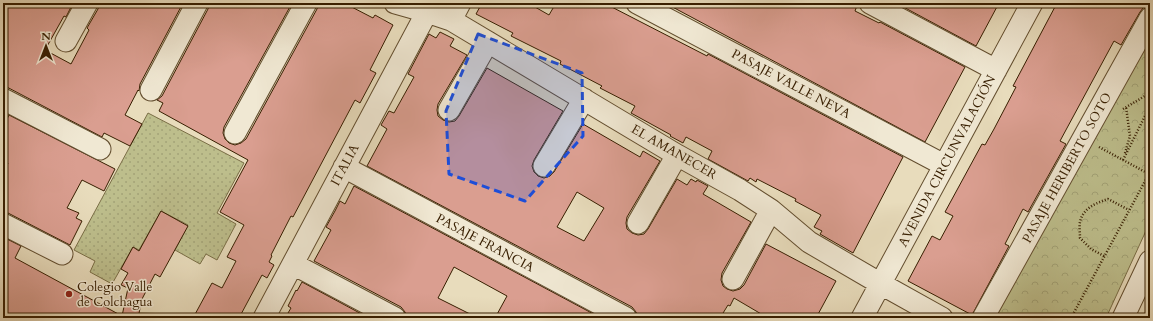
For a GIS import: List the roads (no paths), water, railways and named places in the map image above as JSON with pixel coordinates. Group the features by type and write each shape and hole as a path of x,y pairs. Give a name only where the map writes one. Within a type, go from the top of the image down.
{"street":[{"path":"66,41 87,3"},
{"path":"151,90 197,3"},
{"path":"235,134 306,3"},
{"name":"EL AMANECER","path":"395,3 427,12 455,12 488,42 677,155 740,190 771,210 809,242 880,284 942,318"},
{"name":"PASAJE VALLE NEVA","path":"637,3 944,165"},
{"name":"AVENIDA CIRCUNVALACIÓN","path":"862,318 1032,3"},
{"path":"876,4 996,70"},
{"name":"ITALIA","path":"264,318 427,12"},
{"name":"PASAJE HERIBERTO SOTO","path":"983,318 1150,18"},
{"path":"449,110 488,42"},
{"path":"3,99 100,149"},
{"path":"544,166 584,99"},
{"path":"638,223 677,155"},
{"name":"PASAJE FRANCIA","path":"344,167 626,318"},
{"path":"733,279 771,210"},
{"path":"3,224 62,254"},
{"path":"1123,318 1150,261"},
{"path":"293,264 395,318"}],"place":[{"name":"Colegio Valle de Colchagua","path":"69,294"}]}
